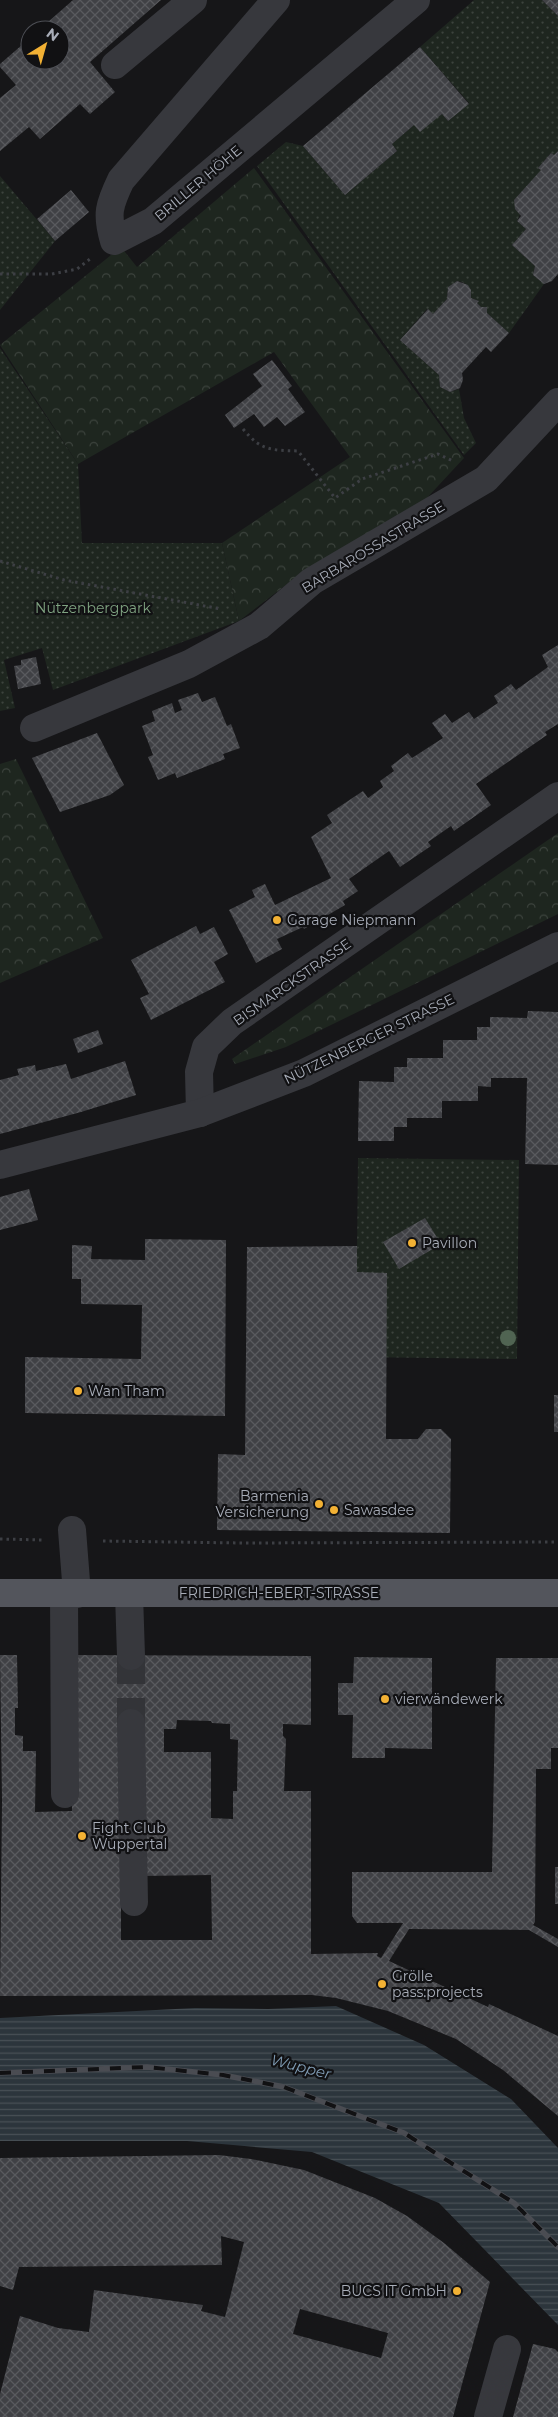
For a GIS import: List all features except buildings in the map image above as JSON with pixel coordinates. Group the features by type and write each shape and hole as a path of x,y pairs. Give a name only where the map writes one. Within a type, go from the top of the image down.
{"main road":[{"name":"FRIEDRICH-EBERT-STRASSE","path":"0,1593 558,1593"}],"street":[{"path":"115,65 193,0"},
{"path":"114,241 108,220 111,201 121,180 276,0"},
{"name":"BRILLER HÖHE","path":"114,241 153,221 416,0"},
{"name":"BARBAROSSASTRASSE","path":"34,728 189,664 259,626 312,581 486,480 558,402"},
{"name":"BISMARCKSTRASSE","path":"200,1113 199,1072 206,1047 232,1022 558,796"},
{"name":"NÜTZENBERGER STRASSE","path":"0,1166 200,1113 304,1073 558,946"},
{"path":"65,1794 73,1535"},
{"path":"129,1594 131,1656"},
{"path":"131,1723 134,1902"},
{"path":"488,2417 507,2349"}],"path":[{"path":"0,274 52,274 77,269 114,241"},
{"path":"243,429 252,440 268,450 298,451 335,498 362,480 438,454 452,459 474,487"},
{"path":"0,561 64,580 224,609"},
{"path":"0,1539 73,1535 242,1543 558,1542"}],"green space":[{"path":"474,0 542,0 558,16 558,151 554,155 551,153 538,168 541,170 517,221 526,229 512,245 535,266 533,275 544,284 509,333 487,313 487,307 481,307 477,303 479,301 471,298 471,291 468,286 457,281 448,287 447,299 433,314 427,309 400,340 439,375 440,387 450,392 459,389 464,418 476,443 464,455 257,166 286,142 303,146 345,195 397,151 392,144 414,125 442,114 448,121 469,103 420,47"},
{"path":"254,168 464,458 425,500 304,571 239,621 222,543 350,457 274,352 78,464 0,345 121,247 137,267"},
{"path":"0,176 55,241 0,310"},
{"name":"Nützenbergpark","path":"0,348 78,464 82,543 222,543 239,621 53,690 42,648 4,660 15,708 0,711"},
{"path":"16,759 103,938 0,983 0,764"},
{"path":"558,833 558,914 286,1047 235,1064 232,1059"},
{"path":"358,1158 519,1160 517,1359 356,1357"}],"water":[{"name":"Wupper","path":"336,2006 424,2045 511,2099 558,2148 558,2325 439,2203 312,2152 187,2141 0,2141 0,2018 195,2008 268,2009"}],"tunnel":[{"path":"131,1656 131,1723"}],"railway":[{"path":"0,2073 147,2067 223,2075 284,2087 404,2133 514,2203 558,2247"}],"place":[{"name":"Garage Niepmann","path":"277,920"},
{"name":"Pavillon","path":"412,1243"},
{"name":"Wan Tham","path":"78,1391"},
{"name":"Barmenia Versicherung","path":"319,1504"},
{"name":"Sawasdee","path":"334,1510"},
{"name":"vierwändewerk","path":"385,1699"},
{"name":"Fight Club Wuppertal","path":"82,1836"},
{"name":"Grölle pass:projects","path":"382,1984"},
{"name":"BUCS IT GmbH","path":"457,2291"}]}
